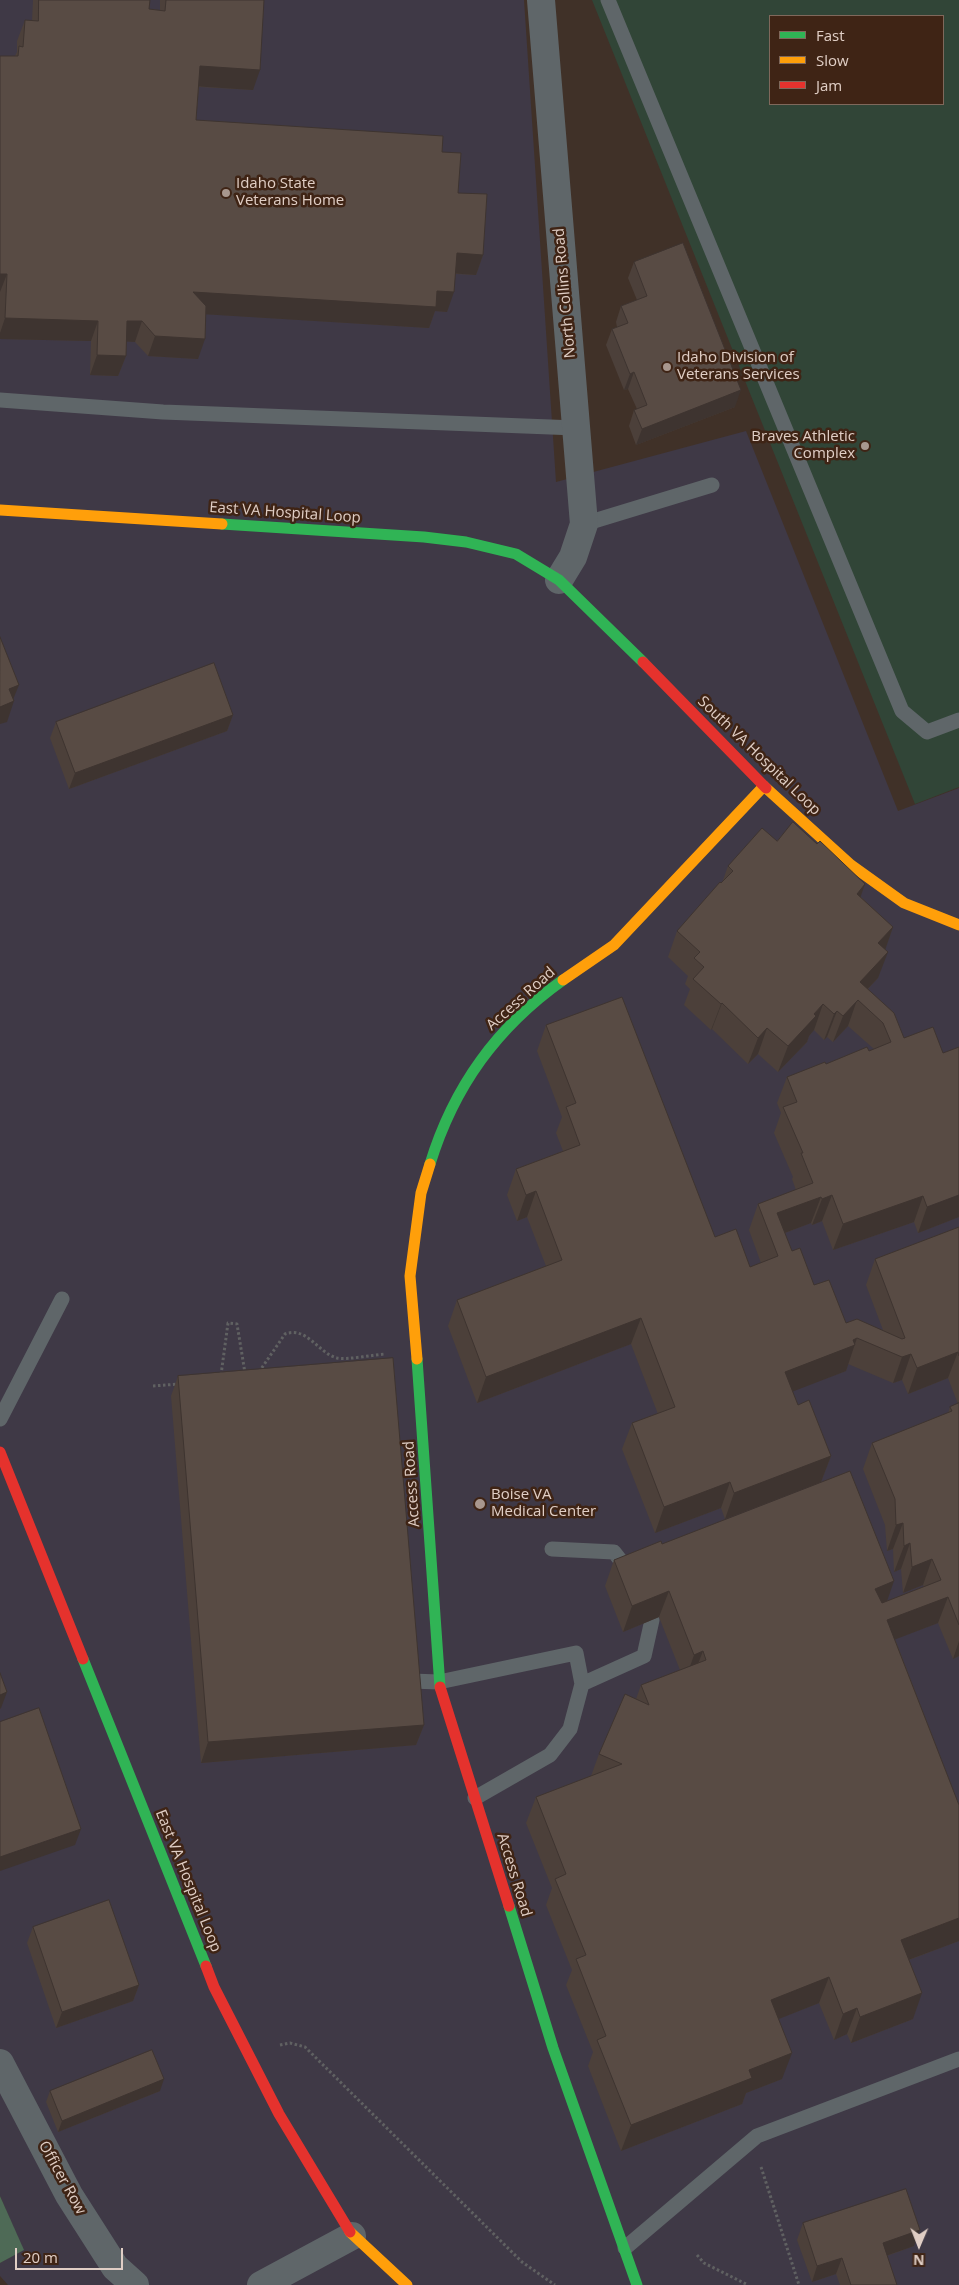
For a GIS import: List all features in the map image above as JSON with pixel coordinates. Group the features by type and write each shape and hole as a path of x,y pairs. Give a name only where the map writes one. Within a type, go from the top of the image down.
{"street":[{"name":"North Collins Road","path":"541,0 584,524 573,556 559,580"},
{"name":"East VA Hospital Loop","path":"0,510 424,537 466,542 516,554 559,580"},
{"name":"South VA Hospital Loop","path":"559,580 601,619 764,786 851,864 904,903 959,925"},
{"name":"Access Road","path":"637,2285 553,2048 440,1682 426,1463 410,1276 421,1193 440,1132 464,1084 501,1033 551,989 614,945 764,786"},
{"name":"East VA Hospital Loop","path":"0,1452 214,1987 279,2114 352,2236 407,2285"},
{"name":"Officer Row","path":"0,2063 69,2195 115,2267 135,2285"},
{"path":"261,2285 352,2236"}],"lane":[{"path":"608,0 902,712 927,732 959,720"},
{"path":"0,400 163,412 576,428"},
{"path":"584,524 712,485"},
{"path":"0,1419 62,1300"},
{"path":"552,1549 614,1552 632,1575"},
{"path":"582,1684 644,1656 652,1620"},
{"path":"411,1681 440,1682 576,1654 582,1684 570,1729 550,1756 475,1798"},
{"path":"625,2248 752,2140 959,2059"}],"path":[{"path":"220,1381 228,1323 237,1324 247,1382"},
{"path":"257,1380 259,1372 285,1334 292,1332 301,1334 336,1358 395,1354"},
{"path":"153,1386 181,1383"},
{"path":"250,2059 275,2046 290,2043 305,2047 522,2262 555,2285"},
{"path":"752,2140 799,2285"},
{"path":"697,2255 704,2262 748,2285"}],"shaded area":[{"name":"Boise VA Medical Center","path":"0,0 524,0 556,482 746,431 898,811 959,788 959,2285 8,2285 0,2276 0,2263 23,2250 0,2196"}],"green space":[{"name":"Braves Athletic Complex","path":"592,0 959,0 959,787 915,804"},
{"path":"0,2196 24,2250 0,2263"}],"building":[{"name":"Idaho State Veterans Home","path":"39,0 150,0 149,9 165,11 166,0 264,0 260,70 200,66 196,120 443,136 442,152 461,153 458,193 487,194 483,255 457,253 454,292 437,291 436,307 193,292 206,306 205,339 155,336 142,321 127,321 126,356 97,355 98,321 5,318 7,274 0,274 0,56 18,56 19,46 23,47 25,20 38,21"},
{"name":"Idaho Division of Veterans Services","path":"683,243 741,390 642,429 634,410 647,405 634,372 630,374 612,329 628,323 621,306 647,296 634,262"},
{"path":"0,637 19,685 9,689 14,701 0,707"},
{"path":"214,663 233,715 75,773 56,722"},
{"path":"793,822 817,844 820,841 865,884 857,894 893,927 878,943 888,952 860,982 894,1013 904,1038 933,1027 943,1053 959,1047 959,1195 927,1207 923,1196 843,1224 832,1195 822,1199 821,1197 777,1213 792,1251 800,1248 814,1285 829,1280 846,1323 857,1319 902,1339 905,1338 875,1259 959,1227 959,1356 958,1352 917,1368 911,1354 902,1357 857,1338 853,1340 855,1345 785,1372 798,1405 809,1400 831,1456 734,1493 730,1482 664,1507 632,1423 675,1407 641,1318 486,1377 457,1300 562,1260 536,1191 526,1195 516,1169 580,1145 566,1107 576,1103 546,1025 622,997 715,1237 736,1229 750,1267 778,1256 758,1204 813,1183 801,1153 803,1153 783,1107 797,1102 787,1077 825,1062 826,1064 867,1047 869,1051 891,1042 883,1023 858,1000 843,1016 837,1011 834,1014 823,1004 814,1014 816,1016 788,1046 767,1028 758,1038 722,1003 693,979 704,967 694,958 700,952 677,931 720,882 733,871 728,866 762,828 777,841"},
{"path":"393,1358 424,1725 208,1742 178,1376"},
{"path":"959,1403 959,1625 948,1597 887,1620 959,1805 959,1918 901,1940 922,1993 860,2017 857,2008 843,2014 829,1977 771,2000 792,2053 749,2070 752,2078 631,2125 597,2040 606,2036 576,1959 586,1955 555,1879 566,1874 536,1797 622,1764 599,1754 625,1694 649,1705 641,1685 706,1660 703,1651 694,1655 669,1591 632,1606 614,1560 661,1541 662,1544 850,1471 894,1581 875,1589 882,1603 941,1580 932,1559 912,1567 910,1543 904,1546 903,1523 896,1525 895,1499 872,1443 952,1411 950,1407"},
{"path":"0,1673 7,1692 0,1695"},
{"path":"39,1708 81,1829 0,1857 0,1722"},
{"path":"109,1900 139,1985 62,2012 33,1927"},
{"path":"152,2050 164,2079 62,2121 50,2091"},
{"path":"906,2189 920,2230 883,2243 897,2285 851,2285 842,2258 817,2266 803,2223"}],"traffic: fast":[{"path":"222,524 424,537 466,542 516,554 559,580 643,662"},
{"path":"430,1164 452,1109 465,1084 481,1060 498,1038 518,1018 539,998 563,980"},
{"path":"417,1359 440,1687"},
{"path":"83,1659 206,1966"},
{"path":"509,1906 553,2048 637,2285"}],"traffic: slow":[{"path":"0,510 222,524"},
{"path":"563,980 614,945 764,786"},
{"path":"766,788 851,865 904,903 959,925"},
{"path":"417,1359 410,1276 421,1193 430,1164"},
{"path":"350,2232 407,2285"}],"traffic: jam":[{"path":"643,662 766,788"},
{"path":"0,1452 83,1659"},
{"path":"440,1687 509,1906"},
{"path":"206,1966 214,1987 279,2114 350,2232"}],"place":[{"name":"Idaho State Veterans Home","path":"226,193"},
{"name":"Idaho Division of Veterans Services","path":"667,367"},
{"name":"Braves Athletic Complex","path":"865,446"},
{"name":"Boise VA Medical Center","path":"480,1504"}]}
